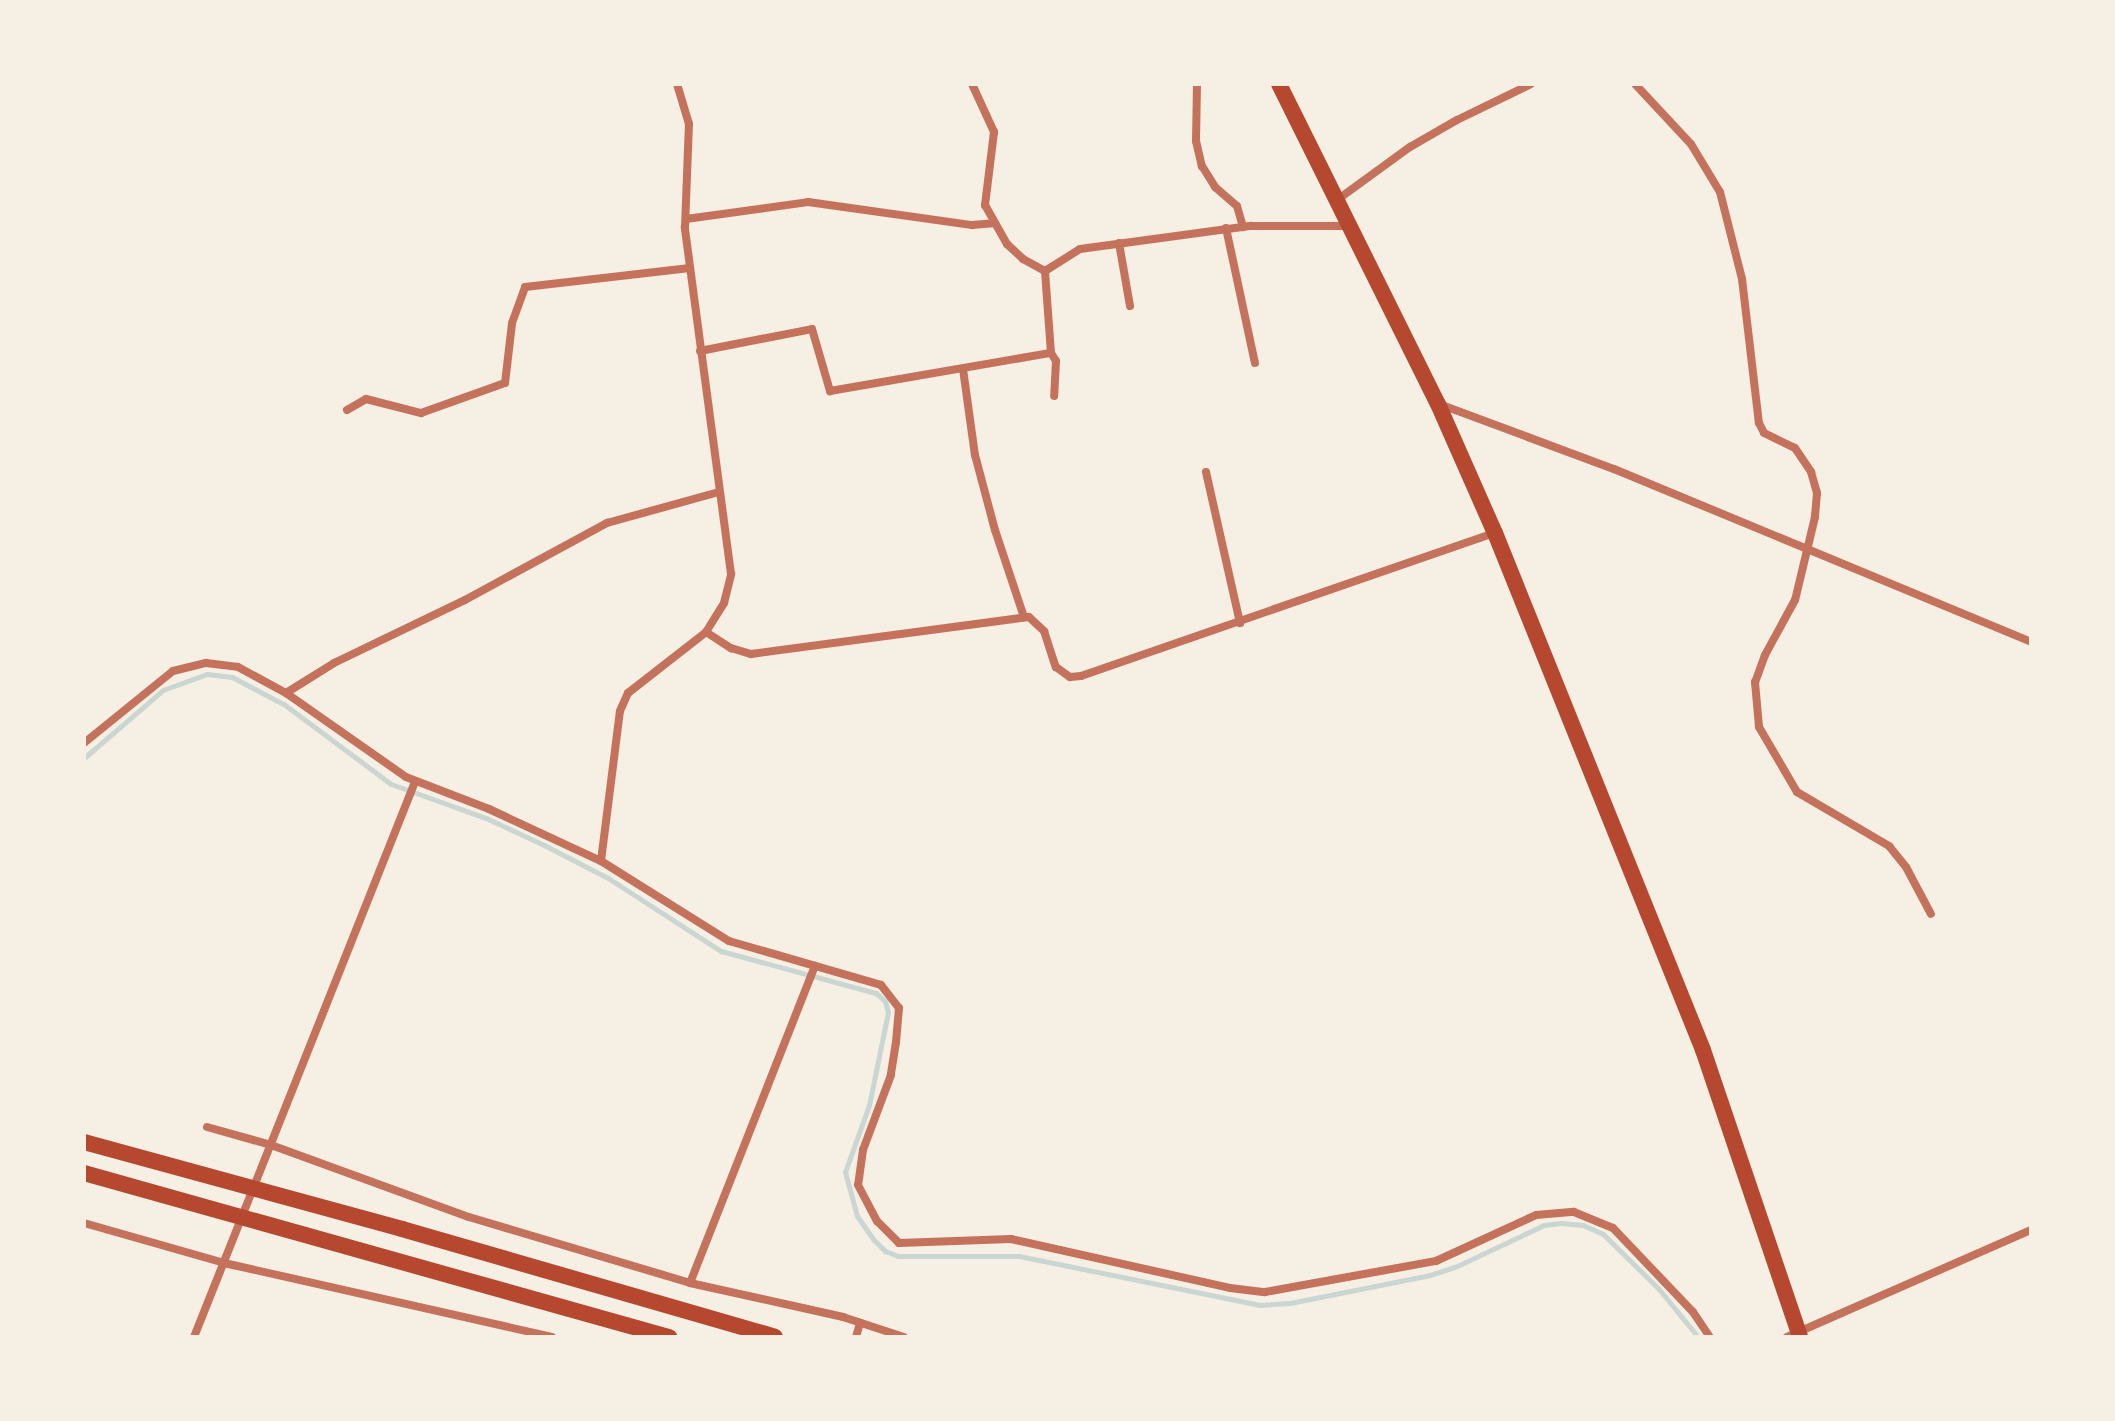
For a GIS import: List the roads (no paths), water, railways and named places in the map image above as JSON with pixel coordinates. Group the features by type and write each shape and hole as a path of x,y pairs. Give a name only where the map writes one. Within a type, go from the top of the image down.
{"highway":[{"path":"1279,84 1438,404 1495,533 1703,1050 1795,1335"},
{"path":"84,1142 402,1229 775,1337"},
{"path":"84,1173 669,1337"}],"street":[{"path":"601,861 620,711 628,693 706,632 724,603 731,574 690,268 686,219 691,146 689,124 677,84"},
{"path":"972,84 994,132 985,205 993,223 1023,259 1045,271"},
{"path":"1197,84 1195,116 1202,166 1215,187 1237,206 1243,227"},
{"path":"1337,200 1422,140 1531,84"},
{"path":"1635,84 1691,144 1720,192 1742,279 1759,423 1764,433 1795,448 1811,472 1817,493 1795,600 1765,655 1755,682 1759,727 1797,792 1889,846 1906,867 1931,914"},
{"path":"686,219 808,202 972,225 993,223"},
{"path":"1045,271 1080,249 1119,243 1226,228 1350,226"},
{"path":"1226,228 1255,363"},
{"path":"1119,243 1130,306"},
{"path":"347,410 366,399 421,413 505,383 512,323 525,287 690,268"},
{"path":"1045,271 1051,353 1056,361 1054,396"},
{"path":"700,351 812,329 830,391 1051,353"},
{"path":"963,369 975,455 995,530 1024,617"},
{"path":"1438,404 1614,469 2031,642"},
{"path":"1206,472 1240,623"},
{"path":"286,693 334,663 465,600 607,523 719,492"},
{"path":"706,632 731,648 751,654 1024,617 1038,623 1056,667 1070,677 1121,665 1495,533"},
{"path":"84,743 160,680 187,666 224,663 251,672 286,693 415,784 489,809 601,861 729,941 881,985 899,1008 891,1075 863,1150 858,1185 877,1221 899,1243 1011,1239 1230,1288 1265,1292 1436,1261 1536,1215 1574,1212 1613,1228 1704,1335"},
{"path":"194,1337 415,784"},
{"path":"690,1283 815,967"},
{"path":"207,1127 469,1217 690,1283 860,1323 904,1337"},
{"path":"84,1223 224,1263 552,1337"},
{"path":"1795,1335 2031,1230"},
{"path":"856,1337 860,1323"}],"waterway":[{"path":"84,758 163,690 207,674 232,677 285,705 391,784 486,818 544,845 608,878 721,951 876,993 885,1001 888,1012 869,1105 845,1172 857,1216 885,1251 898,1256 1019,1256 1260,1305 1290,1303 1430,1275 1455,1267 1544,1225 1583,1225 1603,1234 1659,1289 1698,1337"}]}
